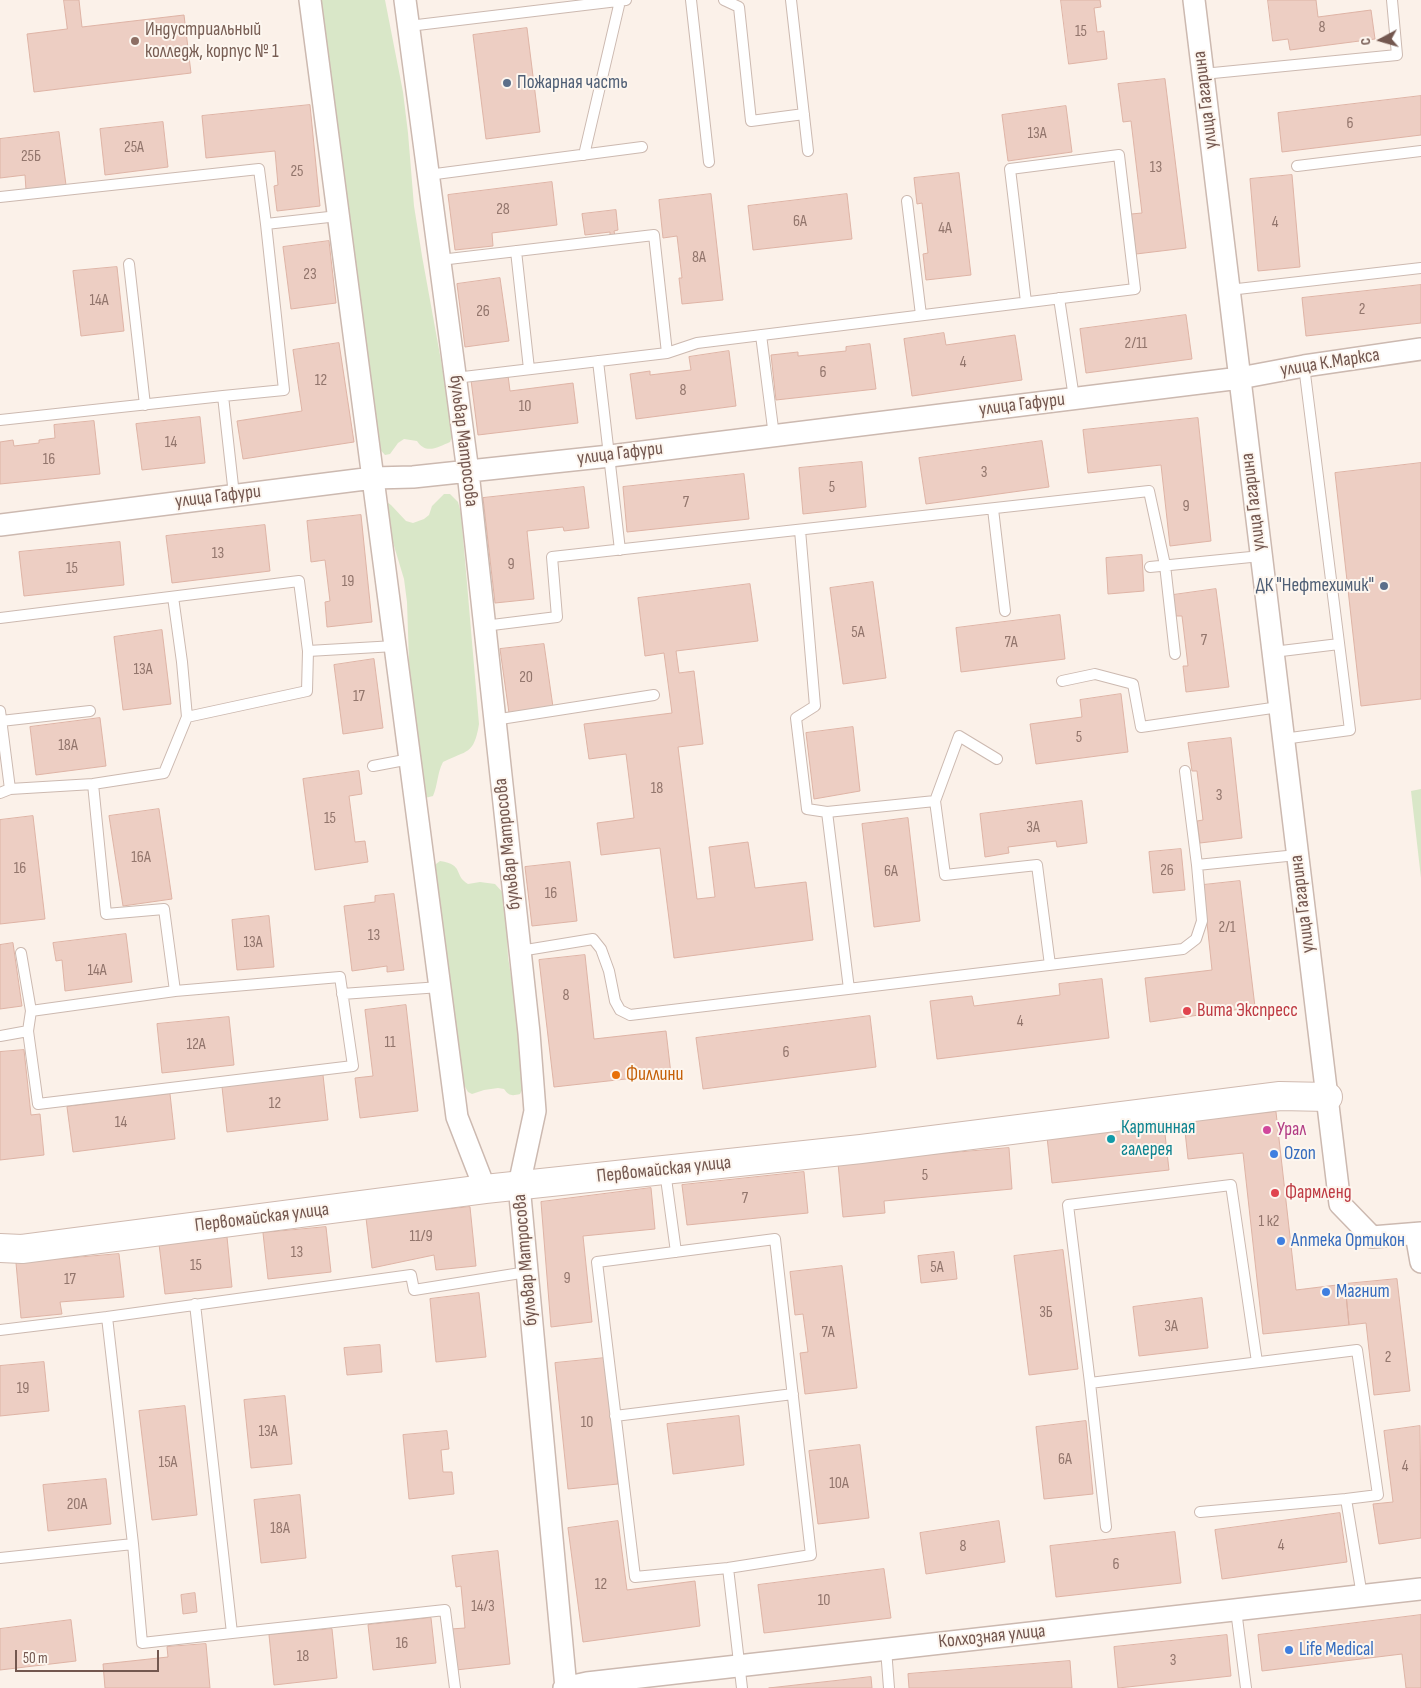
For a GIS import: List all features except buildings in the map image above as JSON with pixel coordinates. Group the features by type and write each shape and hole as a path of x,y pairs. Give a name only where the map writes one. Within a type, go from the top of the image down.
{"street":[{"name":"бульвар Матросова","path":"310,0 457,1117 485,1189"},
{"name":"бульвар Матросова","path":"406,0 468,472 520,951 535,1111 518,1185 565,1688"},
{"name":"улица Гагарина","path":"1194,0 1340,1204 1372,1237 1419,1234"},
{"name":"улица К.Маркса","path":"1240,378 1304,366 1421,349"},
{"name":"улица Гафури","path":"0,524 373,478 413,477 468,472 610,456 1240,378"},
{"name":"Первомайская улица","path":"0,1248 22,1248 518,1185 861,1149 1280,1096 1328,1098"},
{"path":"1419,1234 1421,1262"},
{"name":"Колхозная улица","path":"565,1688 587,1683 1421,1589"}],"lane":[{"path":"409,26 626,0"},
{"path":"691,0 709,162"},
{"path":"724,0 739,6 751,121 804,114"},
{"path":"792,0 808,151"},
{"path":"1203,74 1397,55 1392,0"},
{"path":"584,155 620,1"},
{"path":"428,174 642,147"},
{"path":"1297,166 1421,151"},
{"path":"455,378 667,353 697,343 1135,289 1118,156 1010,169 1026,302"},
{"path":"0,197 260,169 284,390 0,420"},
{"path":"907,201 921,315"},
{"path":"266,224 338,216"},
{"path":"440,260 654,235 667,353"},
{"path":"516,251 529,369"},
{"path":"129,264 144,405"},
{"path":"1229,290 1421,268"},
{"path":"1059,298 1074,398"},
{"path":"761,335 774,436"},
{"path":"598,362 620,550"},
{"path":"1283,739 1350,730 1304,366"},
{"path":"223,396 234,495"},
{"path":"484,626 557,617 552,557 1149,491 1165,565 1175,654"},
{"path":"993,509 1004,611"},
{"path":"800,530 815,706 796,718 807,809 827,812 935,801"},
{"path":"1150,567 1261,556"},
{"path":"0,618 299,581 308,651 307,691 187,717"},
{"path":"90,711 1,716 5,791 93,784 164,773 187,717 173,597"},
{"path":"1273,652 1339,644"},
{"path":"308,651 395,646"},
{"path":"1062,681 1096,674 1133,684 1141,726 1279,707"},
{"path":"494,720 654,695"},
{"path":"997,760 959,736 935,801 945,875 1037,866 1050,965"},
{"path":"373,766 410,759"},
{"path":"520,951 593,939 601,949 610,971 615,1001 620,1010 630,1015 1183,949 1196,939 1202,921 1186,771"},
{"path":"93,784 106,914 164,909 175,990"},
{"path":"827,812 850,989"},
{"path":"1197,865 1297,855"},
{"path":"21,953 31,1011 28,1031 38,1104 353,1066 340,977 175,990 31,1011"},
{"path":"342,994 440,987"},
{"path":"0,1036 28,1031"},
{"path":"665,1170 676,1252"},
{"path":"1106,1527 1068,1205 1231,1186 1257,1362"},
{"path":"775,1239 812,1554 728,1568 635,1577 597,1262 676,1252 775,1239"},
{"path":"0,1330 411,1275 414,1290 527,1272"},
{"path":"195,1304 232,1633"},
{"path":"107,1316 142,1643 445,1610 455,1688"},
{"path":"1090,1383 1357,1350 1378,1495 1200,1512"},
{"path":"616,1416 793,1394"},
{"path":"1346,1499 1362,1596"},
{"path":"0,1558 132,1544"},
{"path":"728,1568 742,1688"},
{"path":"1236,1610 1246,1688"},
{"path":"886,1650 889,1688"}],"green space":[{"path":"321,0 385,0 403,92 414,206 454,432 450,442 437,448 424,448 417,441 404,439 398,443 390,454 385,455 377,446"},
{"path":"444,494 450,494 458,502 461,513 479,724 472,746 464,753 443,762 433,796 425,798 410,692 407,602 404,579 385,516 385,503 387,502 391,505 406,521 413,523 429,515 432,506"},
{"path":"1421,789 1421,878 1411,791"},
{"path":"440,861 453,865 468,884 480,882 495,884 505,895 508,957 519,1027 523,1088 520,1094 511,1095 504,1089 498,1088 472,1094 468,1092 463,1083 434,873 436,864"}],"place":[{"name":"Индустриальный колледж, корпус № 1","path":"135,41"},
{"name":"Пожарная часть","path":"507,83"},
{"name":"ДК \"Нефтехимик\"","path":"1384,586"},
{"name":"Вита Экспресс","path":"1187,1011"},
{"name":"Филлини","path":"616,1075"},
{"name":"Урал","path":"1267,1130"},
{"name":"Картинная галерея","path":"1111,1139"},
{"name":"Ozon","path":"1274,1154"},
{"name":"Фармленд","path":"1275,1193"},
{"name":"Аптека Ортикон","path":"1281,1241"},
{"name":"Магнит","path":"1326,1292"},
{"name":"Life Medical","path":"1289,1650"}]}
